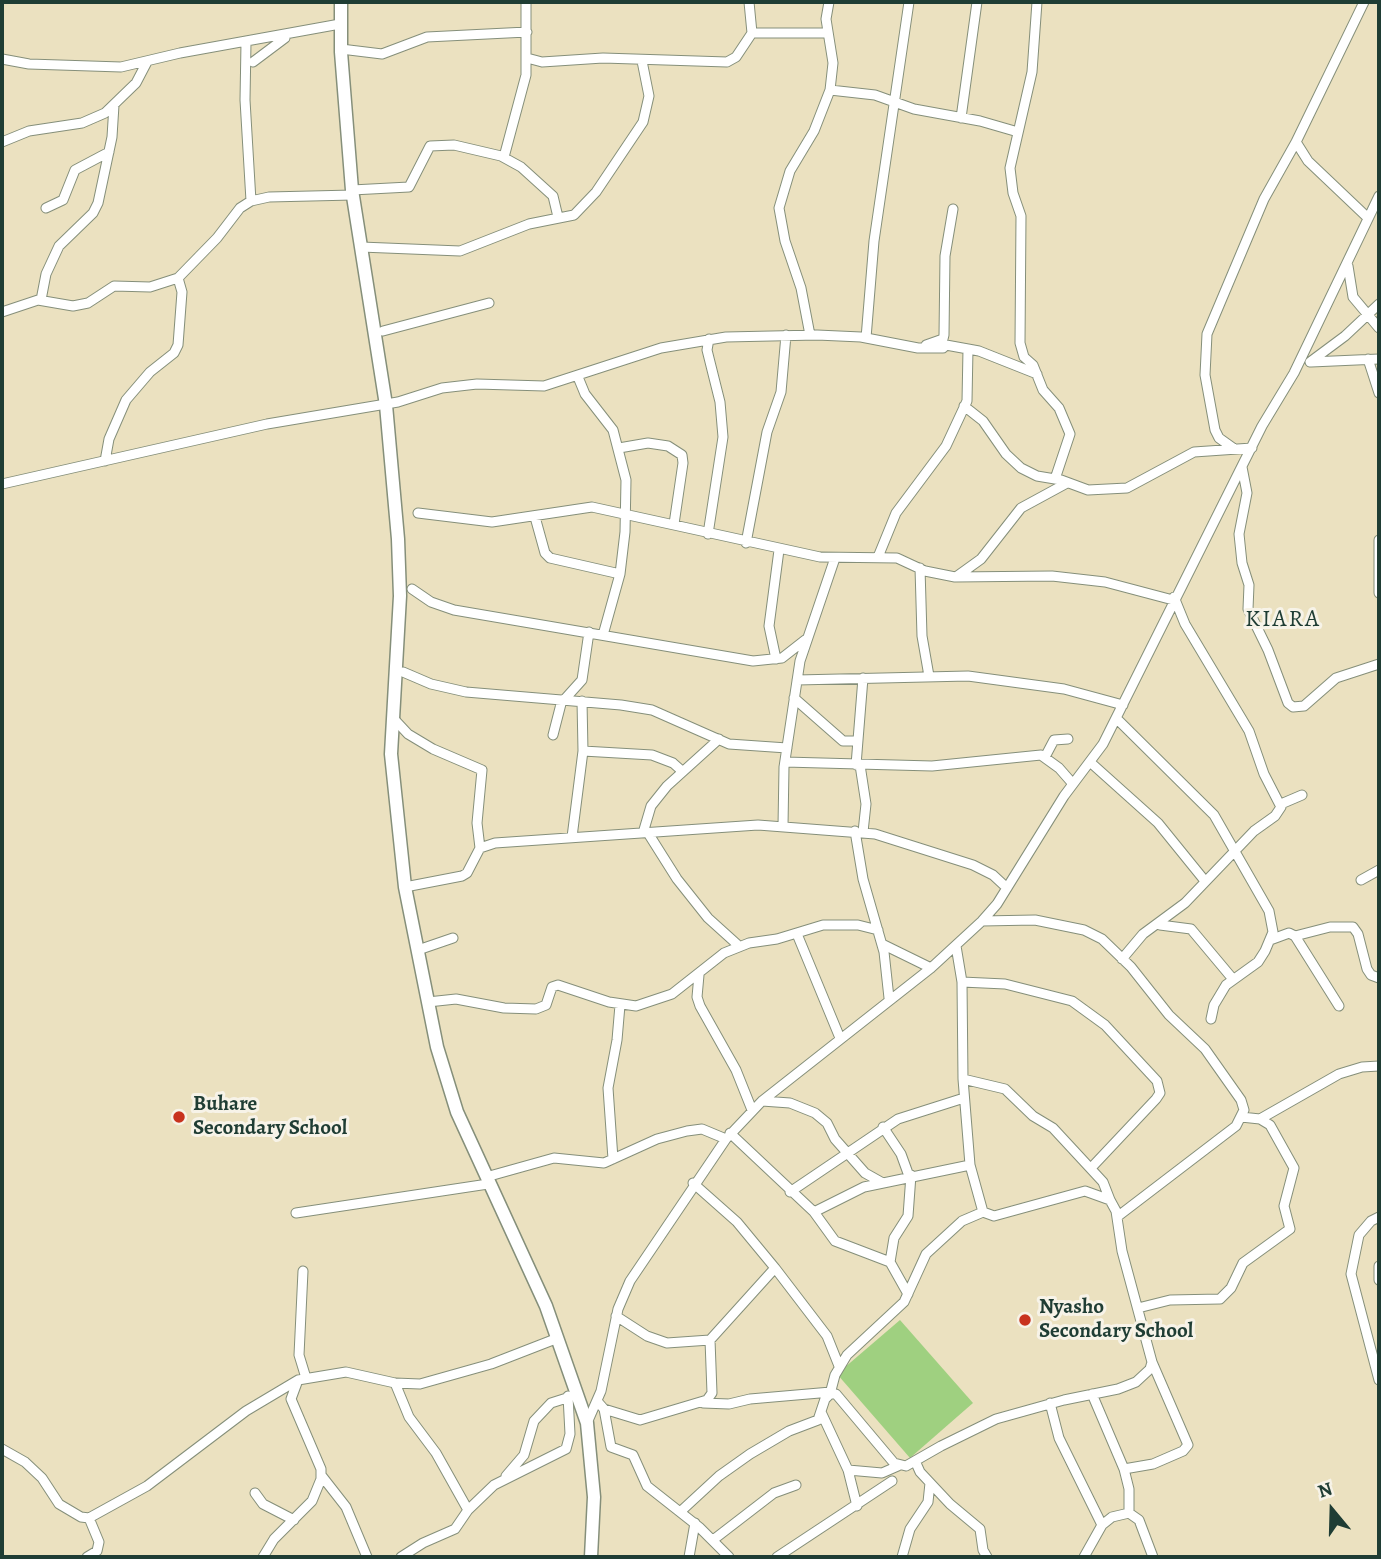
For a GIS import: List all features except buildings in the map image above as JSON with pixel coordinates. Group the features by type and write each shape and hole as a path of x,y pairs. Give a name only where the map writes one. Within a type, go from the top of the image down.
{"main road":[{"path":"341,2 341,49 353,193 386,405 399,588 391,754 405,887 437,1047 457,1112 558,1338 573,1396 587,1423 594,1497 591,1557"}],"street":[{"path":"504,157 525,79 526,2"},
{"path":"527,58 542,62 603,58 727,62 736,57 752,33 749,2"},
{"path":"810,335 801,288 785,241 779,208 790,172 814,131 830,90 833,63 828,33 829,2"},
{"path":"866,338 874,241 897,103 909,2"},
{"path":"961,118 977,2"},
{"path":"1037,2 1032,72 1010,167 1013,193 1021,216 1020,343 1024,357 1032,363 1043,390 1063,415 1070,434 1055,478"},
{"path":"1233,448 1219,438 1215,430 1205,375 1207,334 1264,199 1297,142 1364,2"},
{"path":"2,59 29,64 121,67 180,52 246,43 340,24"},
{"path":"341,49 382,54 427,37 527,32"},
{"path":"253,62 293,33"},
{"path":"752,33 828,33"},
{"path":"246,43 244,100 251,201"},
{"path":"361,247 460,251 517,228 574,215 585,205 643,122 649,96 642,61"},
{"path":"2,142 29,131 82,122 106,113 136,83 147,62"},
{"path":"830,90 876,94 897,103 1018,132"},
{"path":"41,300 46,274 59,246 93,213 98,203 114,105"},
{"path":"1297,142 1308,162 1372,216"},
{"path":"2,312 41,300 73,306 97,300 114,286 150,287 177,278 218,238 240,208 251,201 269,197 410,187 420,171 427,150 435,144 504,157 521,167 549,192 558,217"},
{"path":"46,208 63,200 75,170 108,152"},
{"path":"587,1423 597,1401 617,1316 630,1281 693,1183 728,1136 762,1101 930,968 982,921 1007,888 1090,762 1116,719 1174,598 1348,265 1379,196"},
{"path":"918,348 943,339 945,256 953,209"},
{"path":"1348,265 1348,279 1353,297 1366,316 1379,328"},
{"path":"105,461 109,439 126,400 150,372 174,353 178,345 182,292 177,278"},
{"path":"383,331 489,303"},
{"path":"1310,362 1379,304"},
{"path":"747,543 767,432 780,392 786,335"},
{"path":"2,484 271,424 386,405 460,385 544,386 661,348 709,339 810,335 866,338 918,348 943,348 946,345 1019,365 1037,374"},
{"path":"709,339 710,369 720,402 723,437 709,534"},
{"path":"878,557 896,513 946,446 964,406 968,396 968,349"},
{"path":"1368,359 1379,393"},
{"path":"1298,362 1379,359"},
{"path":"578,377 589,401 608,422 619,447 625,480 620,574 603,635"},
{"path":"964,406 984,421 1006,454 1021,468 1037,476 1055,478 1088,490 1119,491 1150,478 1194,452 1252,448"},
{"path":"619,447 648,443 668,446 681,455 683,463 674,524"},
{"path":"1242,467 1247,493 1239,534 1242,563 1249,585 1248,609 1268,649 1288,703 1293,707 1304,706 1336,678 1379,664"},
{"path":"955,577 981,559 1021,508 1067,483"},
{"path":"418,513 492,522 592,507 779,550 835,558 898,558 920,568 955,577 1052,576 1105,582 1174,598"},
{"path":"534,517 545,553 550,558 620,574"},
{"path":"1379,540 1379,593"},
{"path":"776,659 769,626 779,550"},
{"path":"783,826 785,762 797,680 805,640 835,558"},
{"path":"920,568 922,636 929,676"},
{"path":"412,589 431,602 454,610 753,661 776,659 791,654 805,640"},
{"path":"1174,598 1185,624 1249,731 1272,792 1281,804"},
{"path":"572,837 583,751 582,680 589,632"},
{"path":"403,672 431,684 467,692 583,701 652,710 743,747 787,748"},
{"path":"797,680 968,676 1064,689 1123,705"},
{"path":"863,678 856,741 866,804 859,831 863,878 882,944 889,998"},
{"path":"553,735 563,700 582,680"},
{"path":"794,698 843,741 856,741"},
{"path":"394,719 421,742 482,770 477,823 480,848 467,873 405,887"},
{"path":"1116,719 1214,815 1269,911 1273,932 1270,940 1258,962 1232,978 1219,995 1211,1019"},
{"path":"719,739 682,771 651,806 645,833 708,918 739,946"},
{"path":"1045,757 1054,740 1068,739"},
{"path":"583,751 652,755 673,763 682,771"},
{"path":"785,762 950,765 1001,757 1045,757 1073,784"},
{"path":"1090,762 1158,824 1205,881"},
{"path":"1122,959 1156,925 1175,912 1254,831 1275,816 1281,804 1302,795"},
{"path":"480,848 501,842 645,833 721,825 859,831 973,865 993,875 1007,888"},
{"path":"1361,880 1379,870"},
{"path":"982,921 1022,918 1084,930 1101,939 1122,959 1169,1015 1205,1049 1241,1100 1244,1110 1236,1126 1117,1217"},
{"path":"428,1002 456,999 504,1008 536,1009 546,1005 552,987 558,985 620,1005 636,1006 672,994 699,975 723,953 739,946 841,924 878,930"},
{"path":"1156,925 1191,929 1232,978"},
{"path":"1294,936 1323,929 1353,927 1358,934 1367,969 1371,975 1379,978"},
{"path":"797,933 840,1038"},
{"path":"1270,940 1289,933 1294,936 1339,1006"},
{"path":"418,950 453,938"},
{"path":"882,944 930,968"},
{"path":"956,946 962,982 963,1079 970,1165 983,1212"},
{"path":"699,975 697,997 700,1006 736,1070 752,1110"},
{"path":"962,982 1005,984 1072,1002 1105,1025 1157,1081 1160,1093 1157,1099 1091,1168"},
{"path":"613,1159 608,1088 620,1005"},
{"path":"1260,1119 1339,1074 1362,1067 1379,1066"},
{"path":"963,1079 1005,1089 1033,1116 1067,1140 1103,1182 1117,1217 1122,1251 1152,1362 1188,1445 1182,1451 1153,1464 1124,1469"},
{"path":"790,1192 846,1151 908,1114 964,1098"},
{"path":"762,1101 790,1103 815,1113 827,1123 835,1139 871,1178 883,1182"},
{"path":"1138,1308 1170,1300 1220,1299 1231,1288 1243,1263 1290,1229 1284,1206 1294,1168 1270,1125 1260,1119 1241,1117"},
{"path":"883,1128 901,1154 910,1175 908,1216 894,1238 890,1262"},
{"path":"296,1213 487,1181 544,1160 564,1159 589,1164 613,1159 657,1139 702,1129 728,1136 814,1212 835,1241 855,1251 880,1255 890,1262 908,1294"},
{"path":"814,1212 856,1190 910,1175 970,1165"},
{"path":"693,1183 737,1222 775,1268 827,1336 839,1366"},
{"path":"680,1512 719,1476 772,1440 816,1422 831,1393 839,1366 890,1317 908,1294 926,1254 962,1221 983,1212 993,1216 1085,1191 1110,1200"},
{"path":"1379,1217 1371,1221 1359,1235 1351,1274 1379,1380"},
{"path":"1379,1266 1379,1280"},
{"path":"617,1316 647,1336 667,1343 710,1340 775,1268"},
{"path":"303,1271 299,1355 302,1379 291,1399 292,1405 321,1475 346,1507 367,1557"},
{"path":"2,1449 25,1462 42,1478 59,1504 81,1517 89,1518 155,1481 246,1411 302,1379 357,1373 396,1383 420,1384 491,1364 558,1338"},
{"path":"701,1403 712,1393 710,1340"},
{"path":"848,1470 882,1473 898,1466 916,1463 941,1446 996,1419 1136,1382 1152,1362"},
{"path":"396,1383 409,1417 436,1453 467,1510"},
{"path":"604,1409 640,1420 701,1403 729,1404 750,1399 831,1393 836,1394 898,1466"},
{"path":"1091,1394 1124,1469 1129,1489 1129,1513"},
{"path":"401,1557 423,1543 455,1529 467,1510 524,1455 534,1420 551,1403 573,1396 566,1449 494,1485"},
{"path":"597,1401 604,1409 611,1447 633,1455 647,1486 695,1523 729,1557"},
{"path":"1050,1403 1059,1438 1101,1525"},
{"path":"821,1412 848,1470 857,1506"},
{"path":"916,1463 930,1483 980,1530 983,1550 987,1557"},
{"path":"263,1557 274,1539 312,1501 321,1475"},
{"path":"777,1557 892,1481"},
{"path":"902,1557 910,1529 928,1503 930,1483"},
{"path":"713,1540 774,1493 796,1485"},
{"path":"255,1493 263,1504 294,1520"},
{"path":"1084,1557 1101,1525 1112,1517 1129,1513 1139,1520 1153,1557"},
{"path":"87,1557 97,1551 99,1542 89,1518"},
{"path":"689,1557 695,1523"}],"green space":[{"path":"900,1320 973,1403 910,1458 837,1374"}],"place":[{"name":"Buhare Secondary School","path":"179,1117"},
{"name":"Nyasho Secondary School","path":"1025,1320"}],"district":[{"name":"KIARA","path":"1283,620"}]}
